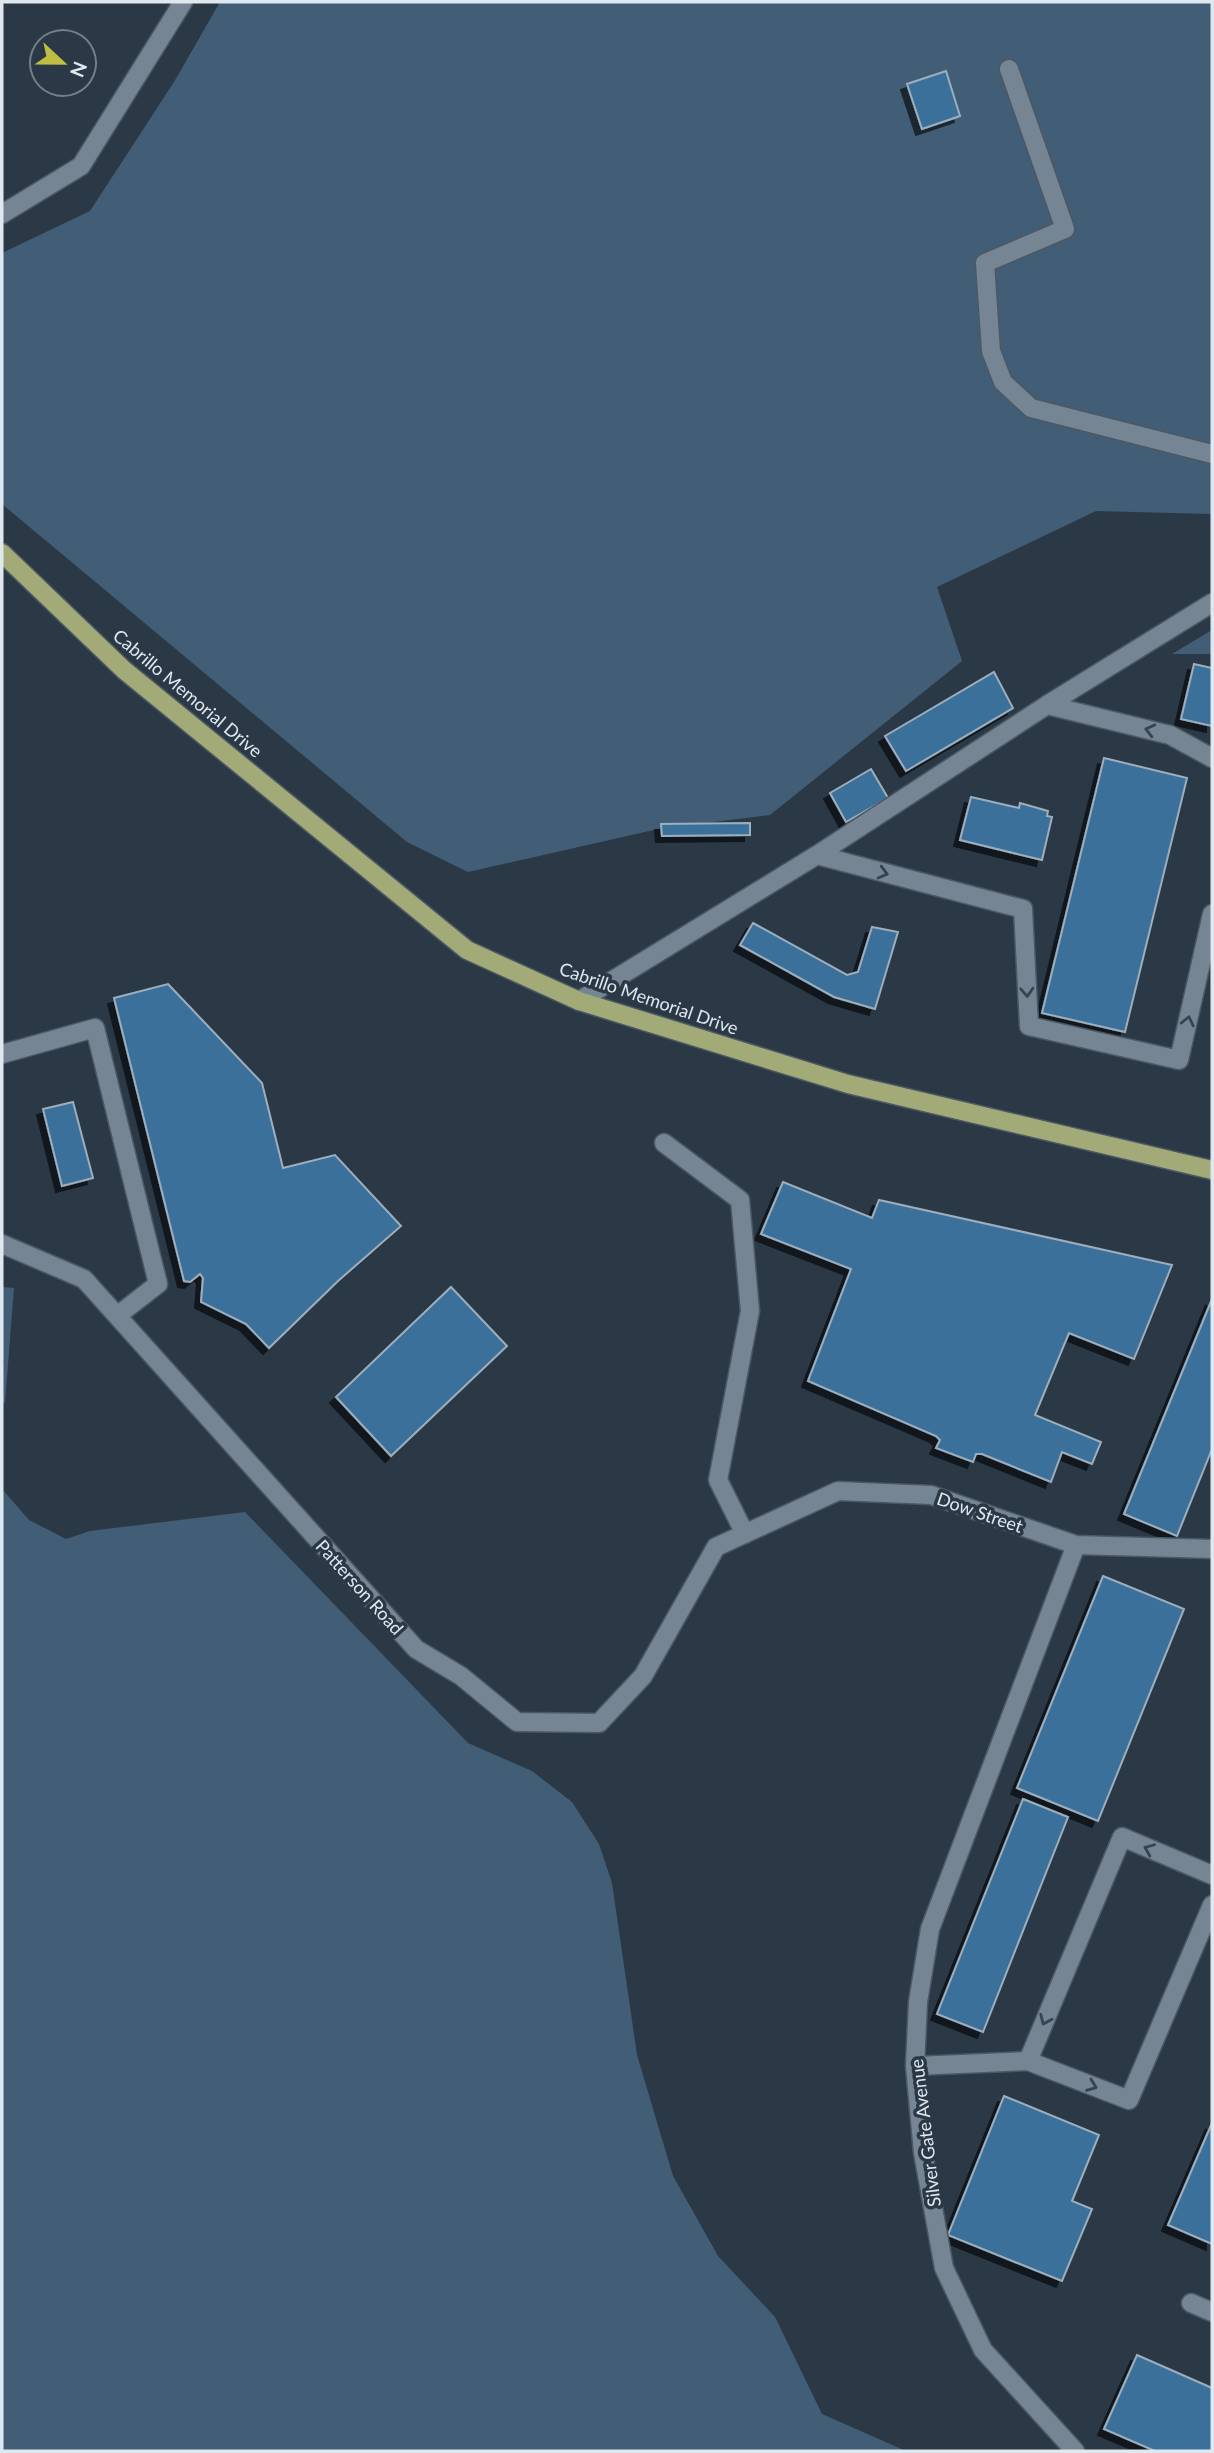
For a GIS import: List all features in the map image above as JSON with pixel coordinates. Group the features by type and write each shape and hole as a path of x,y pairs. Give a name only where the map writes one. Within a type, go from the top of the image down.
{"main road":[{"name":"Cabrillo Memorial Drive","path":"2,553 124,670 467,950 579,1001 848,1084 1212,1170"}],"street":[{"path":"2,214 80,166 183,2"},
{"path":"1009,69 1065,229 985,263 991,351 1003,382 1031,408 1212,454"},
{"path":"579,1001 817,855 1047,705 1212,603"},
{"path":"1047,705 1170,735 1212,758"},
{"path":"817,855 1023,909 1029,1026 1179,1060 1212,914"},
{"path":"2,1054 95,1028 158,1284 117,1316"},
{"path":"664,1143 740,1200 750,1311 718,1480 745,1534"},
{"name":"Patterson Road","path":"2,1244 84,1279 416,1649 461,1676 517,1722 599,1723 643,1676 716,1547"},
{"name":"Dow Street","path":"716,1547 838,1491 932,1495 1076,1545 1212,1549"},
{"name":"Silver Gate Avenue","path":"1075,2451 984,2350 944,2268 923,2153 915,2066 918,2002 930,1929 1076,1545"},
{"path":"1028,2061 1122,1838 1212,1875"},
{"path":"915,2066 1028,2061 1129,2100 1212,1905"},
{"path":"1191,2303 1212,2312"}],"shaded area":[{"path":"220,2 1212,2 1212,514 1096,511 937,587 962,661 770,815 658,829 468,872 407,842 2,504 2,253 90,211 174,82"},
{"path":"1212,630 1212,654 1172,654"},
{"path":"2,1287 14,1288 5,1402 2,1406"},
{"path":"2,1489 29,1520 66,1539 90,1531 245,1512 468,1743 532,1771 572,1802 599,1844 612,1883 637,2055 673,2176 718,2256 775,2317 822,2414 906,2451 2,2451"}],"building":[{"path":"946,71 960,116 922,129 907,84"},
{"path":"1194,664 1212,668 1212,726 1181,719"},
{"path":"994,672 1013,708 906,771 885,736"},
{"path":"1104,758 1187,778 1125,1032 1042,1013"},
{"path":"871,769 888,798 846,822 830,793"},
{"path":"971,797 1019,808 1020,803 1048,811 1047,816 1052,817 1042,860 960,840"},
{"path":"750,823 750,835 662,836 661,824"},
{"path":"753,923 847,975 858,972 872,927 898,932 875,1009 834,997 740,945"},
{"path":"168,984 262,1083 283,1168 335,1155 401,1226 338,1281 269,1348 246,1324 201,1302 203,1278 200,1274 190,1282 184,1281 114,998"},
{"path":"73,1102 93,1178 62,1186 43,1109"},
{"path":"783,1182 872,1218 879,1200 1172,1265 1134,1359 1069,1333 1035,1415 1101,1442 1092,1464 1062,1452 1051,1482 982,1454 976,1454 973,1462 936,1448 940,1440 936,1436 808,1381 851,1269 761,1234"},
{"path":"451,1287 507,1346 391,1456 336,1397"},
{"path":"1212,1299 1212,1449 1177,1536 1124,1514"},
{"path":"1103,1576 1184,1609 1098,1821 1017,1788"},
{"path":"1023,1799 1068,1817 983,2032 937,2014"},
{"path":"1004,2096 1099,2135 1072,2201 1092,2209 1062,2281 948,2235"},
{"path":"1212,2123 1212,2244 1168,2225"},
{"path":"1137,2355 1212,2388 1212,2451 1155,2451 1104,2429"}]}
